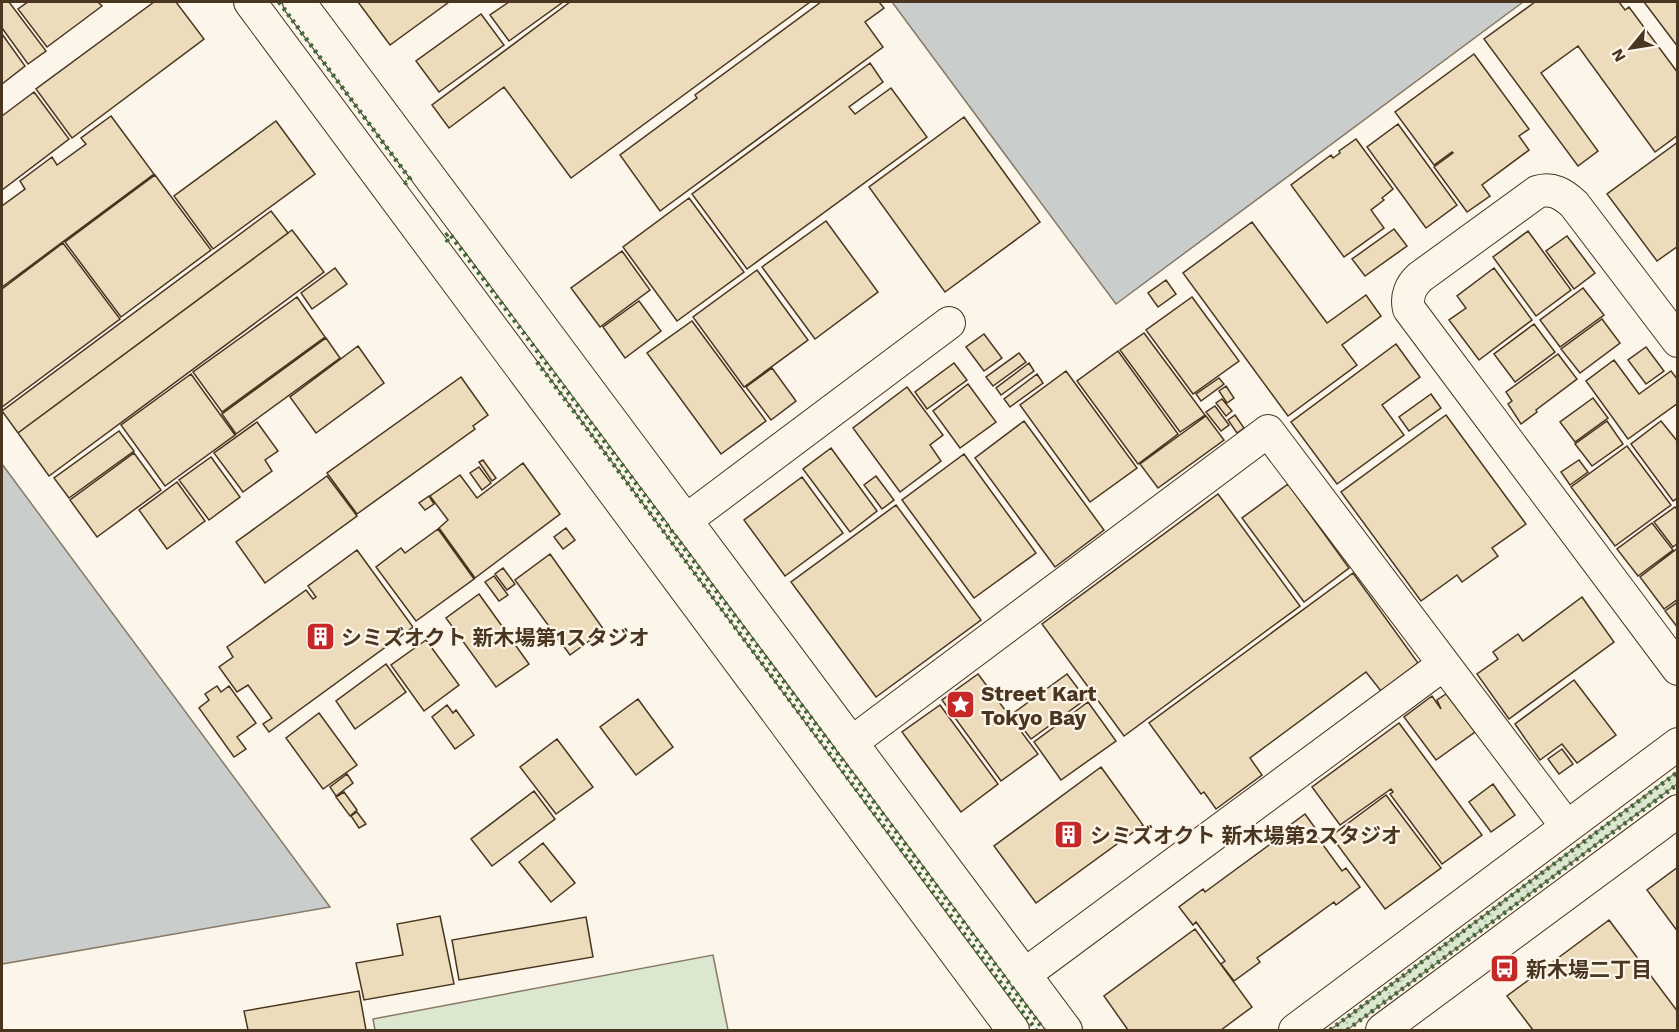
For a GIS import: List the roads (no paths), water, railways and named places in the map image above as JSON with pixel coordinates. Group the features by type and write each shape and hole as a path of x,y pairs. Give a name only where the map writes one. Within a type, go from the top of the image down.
{"street":[{"path":"250,2 1013,1030"},
{"path":"299,2 1065,1030"},
{"path":"1677,341 1574,204 1564,195 1554,191 1537,192 1420,277 1414,282 1408,296 1409,309 1677,669"},
{"path":"412,220 445,197"},
{"path":"685,520 949,323"},
{"path":"851,743 1268,431 1567,827"},
{"path":"1024,975 1444,664"},
{"path":"1295,1030 1677,744"},
{"path":"1382,1030 1677,811"}],"place":[{"name":"シミズオクト 新木場第1スタジオ","path":"320,637"},
{"name":"Street Kart Tokyo Bay","path":"960,705"},
{"name":"シミズオクト 新木場第2スタジオ","path":"1069,835"},
{"name":"新木場二丁目","path":"1505,969"}]}
